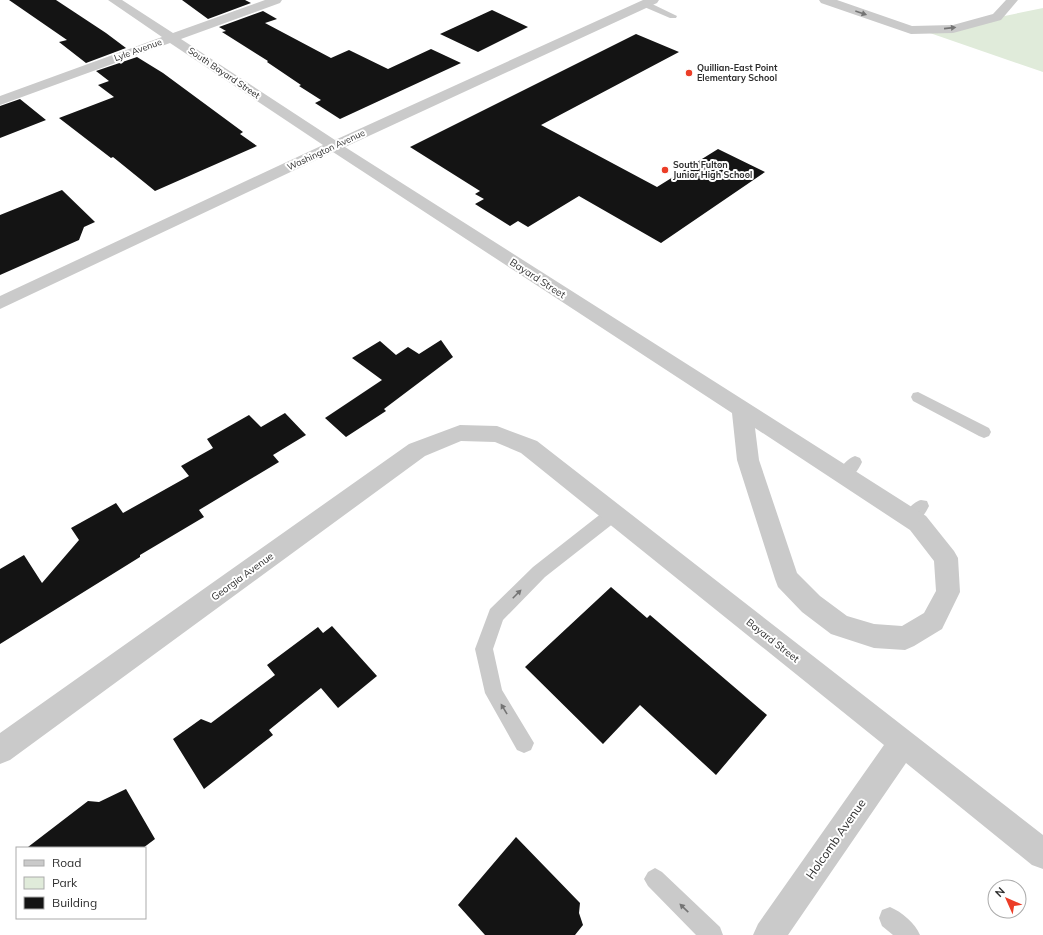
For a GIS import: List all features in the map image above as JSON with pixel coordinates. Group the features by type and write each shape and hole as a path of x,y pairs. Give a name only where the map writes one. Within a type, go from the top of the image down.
{"street":[{"name":"South Bayard Street","path":"114,0 334,146"},
{"name":"Lyle Avenue","path":"0,101 276,0"},
{"path":"825,0 911,30 953,29 997,17 1012,0"},
{"name":"Washington Avenue","path":"0,303 334,146 649,2"},
{"name":"Bayard Street","path":"334,146 742,410 850,469 916,512 918,523 946,558 948,592 933,621 905,638 874,636 840,626 811,604 787,579 748,460 742,410"},
{"name":"Georgia Avenue","path":"0,750 417,450 460,433 497,434"},
{"name":"Bayard Street","path":"497,434 529,448 1043,854"},
{"name":"Holcomb Avenue","path":"769,935 903,743"}],"lane":[{"path":"649,2 673,16"},
{"path":"918,397 984,432"},
{"path":"524,743 494,693 484,649 496,615 539,572 613,514"},
{"path":"655,879 712,935"},
{"path":"890,918 909,935"}],"green space":[{"path":"1043,8 1043,72 927,32"}],"building":[{"path":"9,0 56,0 126,48 86,63 59,42 67,40"},
{"path":"182,0 245,0 251,3 208,19"},
{"path":"492,10 528,27 478,52 440,34"},
{"path":"263,11 277,19 265,23 331,58 349,50 388,69 431,49 461,63 340,119 315,103 321,100 299,86 301,85 267,62 268,61 222,32 226,31 219,27"},
{"path":"636,34 679,52 541,125 657,187 718,149 765,172 661,243 579,196 528,227 518,221 510,226 475,204 484,199 475,194 480,191 410,147"},
{"path":"137,57 163,73 243,132 240,134 257,146 155,191 113,157 111,158 59,118 114,97 98,85 109,81 96,71"},
{"path":"20,99 46,120 0,138 0,106"},
{"path":"62,190 95,222 84,227 79,240 0,275 0,215"},
{"path":"441,340 453,357 384,409 386,411 346,437 325,418 382,380 352,358 380,341 396,355 408,347 419,354"},
{"path":"285,413 306,435 273,455 279,462 199,510 204,517 140,555 140,557 0,644 0,569 24,555 42,583 79,540 71,528 116,503 123,513 189,476 181,466 213,448 207,439 249,415 261,427"},
{"path":"611,587 647,618 650,615 767,715 716,775 640,705 603,744 525,667"},
{"path":"332,626 377,676 338,708 321,688 269,730 273,735 204,789 173,739 201,719 211,723 275,675 267,665 318,627 323,633"},
{"path":"126,789 155,839 144,847 28,847 88,801 99,802"},
{"path":"516,837 580,903 579,913 583,925 575,935 485,935 458,905"}],"place":[{"name":"Quillian-East Point Elementary School","path":"689,73"},
{"name":"South Fulton Junior High School","path":"665,170"}]}
